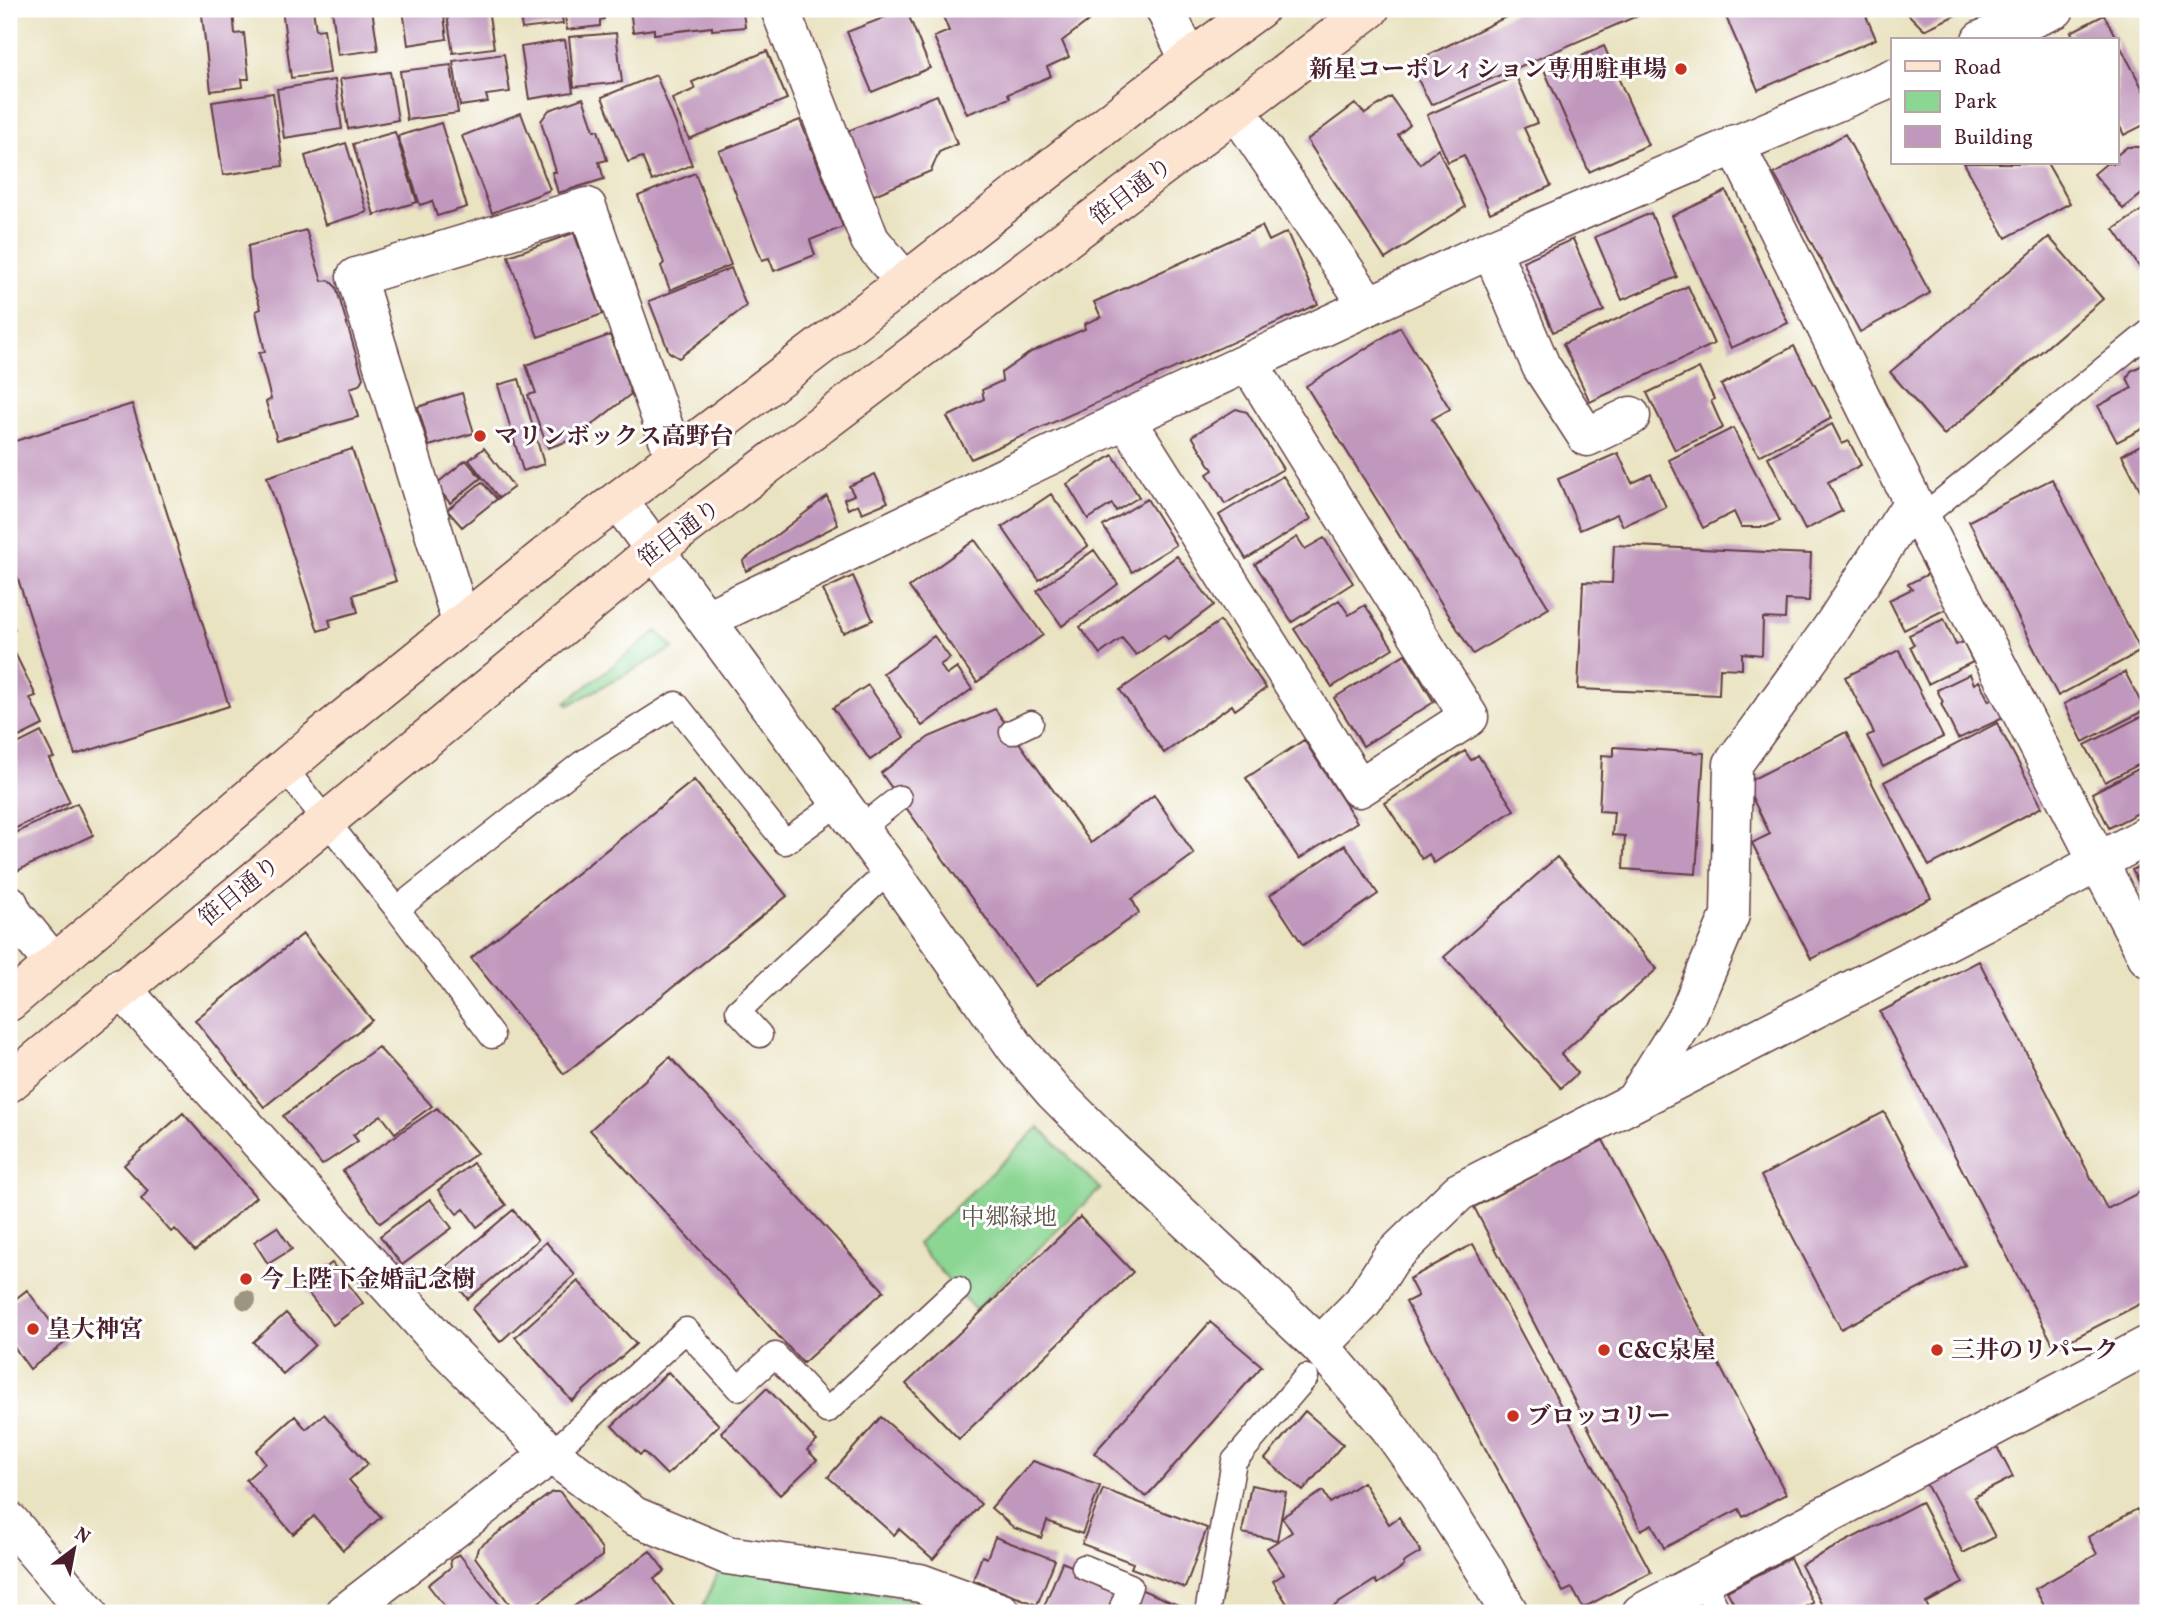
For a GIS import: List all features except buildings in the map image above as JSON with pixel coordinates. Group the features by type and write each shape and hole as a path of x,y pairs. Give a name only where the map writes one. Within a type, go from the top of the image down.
{"main road":[{"path":"9,1002 284,768 618,500 1259,9"},
{"name":"笹目通り","path":"9,1083 655,550 1370,9"}],"street":[{"path":"780,9 870,240 905,282"},
{"path":"1165,9 1189,60"},
{"path":"1985,28 2055,9"},
{"path":"707,619 1491,249 1891,79"},
{"path":"1237,111 1369,306"},
{"path":"1735,144 1917,510 2148,958"},
{"path":"462,625 356,277 587,207 674,456"},
{"path":"1491,249 1541,366 1587,437 1631,416"},
{"path":"1126,419 1359,788 1469,717 1248,362"},
{"path":"618,500 890,870 1016,1048 1054,1092 1313,1362 1389,1427 1438,1496 1509,1613"},
{"path":"1634,1102 1688,1015 1730,915 1734,764 1917,510"},
{"path":"1313,1362 1363,1302 1391,1258 1460,1192 2148,835"},
{"path":"9,904 14,915 54,964"},
{"path":"121,988 438,1340 551,1454 634,1516 727,1555 920,1583 1002,1613"},
{"path":"1641,1613 1711,1597 2148,1345"},
{"path":"345,1613 551,1454"},
{"path":"9,1521 88,1613"}],"lane":[{"path":"1917,510 2148,332"},
{"path":"397,909 581,764 676,704 785,842 899,798"},
{"path":"284,768 397,909 492,1036"},
{"path":"760,1035 738,1011 890,870"},
{"path":"551,1454 686,1330 738,1388 775,1355 827,1411 958,1289"},
{"path":"1207,1613 1234,1461 1313,1362"},
{"path":"1084,1567 1130,1586 1120,1613"}],"green space":[{"path":"657,631 674,648 569,705 566,702"},
{"name":"中郷緑地","path":"1039,1127 1100,1189 975,1310 917,1244"},
{"path":"721,1566 941,1605 937,1613 700,1613"}],"place":[{"name":"新星コーポレィション専用駐車場","path":"1681,69"},
{"name":"マリンボックス高野台","path":"480,436"},
{"name":"今上陛下金婚記念樹","path":"246,1279"},
{"name":"皇大神宮","path":"33,1329"},
{"name":"C&C泉屋","path":"1604,1350"},
{"name":"三井のリパーク","path":"1937,1350"},
{"name":"ブロッコリー","path":"1513,1416"}]}
